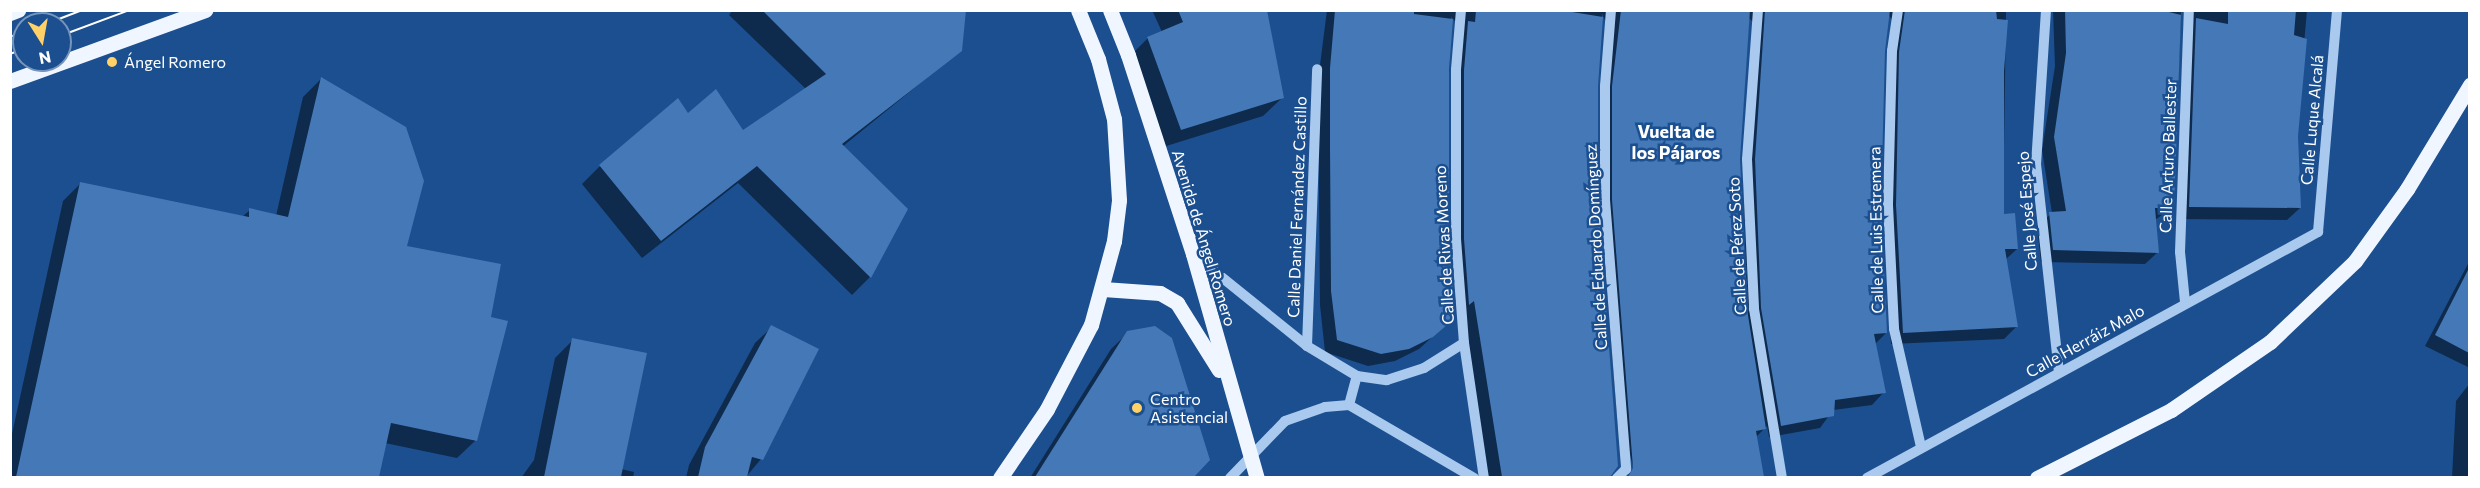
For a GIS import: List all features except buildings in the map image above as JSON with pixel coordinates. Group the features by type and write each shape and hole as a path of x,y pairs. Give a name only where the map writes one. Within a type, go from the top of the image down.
{"main road":[{"path":"10,13 18,10"},
{"path":"10,81 205,10"},
{"path":"1000,477 1047,409 1090,325 1103,289 1114,241 1119,164 1107,90 1078,10"},
{"name":"Avenida de Ángel Romero","path":"1110,10 1193,254 1228,384 1257,477"},
{"path":"2037,477 2171,410 2270,342 2355,261 2407,189 2469,85"},
{"path":"1103,289 1160,293 1177,303 1228,384"}],"street":[{"name":"Calle de Rivas Moreno","path":"1461,10 1454,164 1464,343 1484,477"},
{"name":"Calle de Eduardo Domínguez","path":"1611,10 1605,86 1605,200 1626,470 1617,477"},
{"name":"Calle de Pérez Soto","path":"1758,10 1747,159 1754,309 1782,477"},
{"name":"Calle de Luis Estremera","path":"1898,10 1892,51 1888,205 1894,329 1921,447"},
{"name":"Calle José Espejo","path":"2046,10 2036,164 2059,373"},
{"name":"Calle Arturo Ballester","path":"2185,302 2180,252 2189,10"},
{"name":"Calle Luque Alcalá","path":"2318,232 2337,10"},
{"name":"Calle Daniel Fernández Castillo","path":"1307,346 1317,69"},
{"name":"Calle Herráiz Malo","path":"1867,477 2185,302 2318,232"},
{"path":"1193,254 1307,346 1357,376 1387,380 1424,368 1464,343"},
{"path":"1349,405 1357,376"},
{"path":"1230,477 1286,421 1325,407 1349,405 1474,477"}],"tram line":[{"path":"72,14 83,10"},
{"path":"72,32 130,10"}],"place":[{"name":"Ángel Romero","path":"112,62"},
{"name":"Centro Asistencial","path":"1137,408"}],"district":[{"name":"Vuelta de los Pájaros","path":"1676,142"}]}
